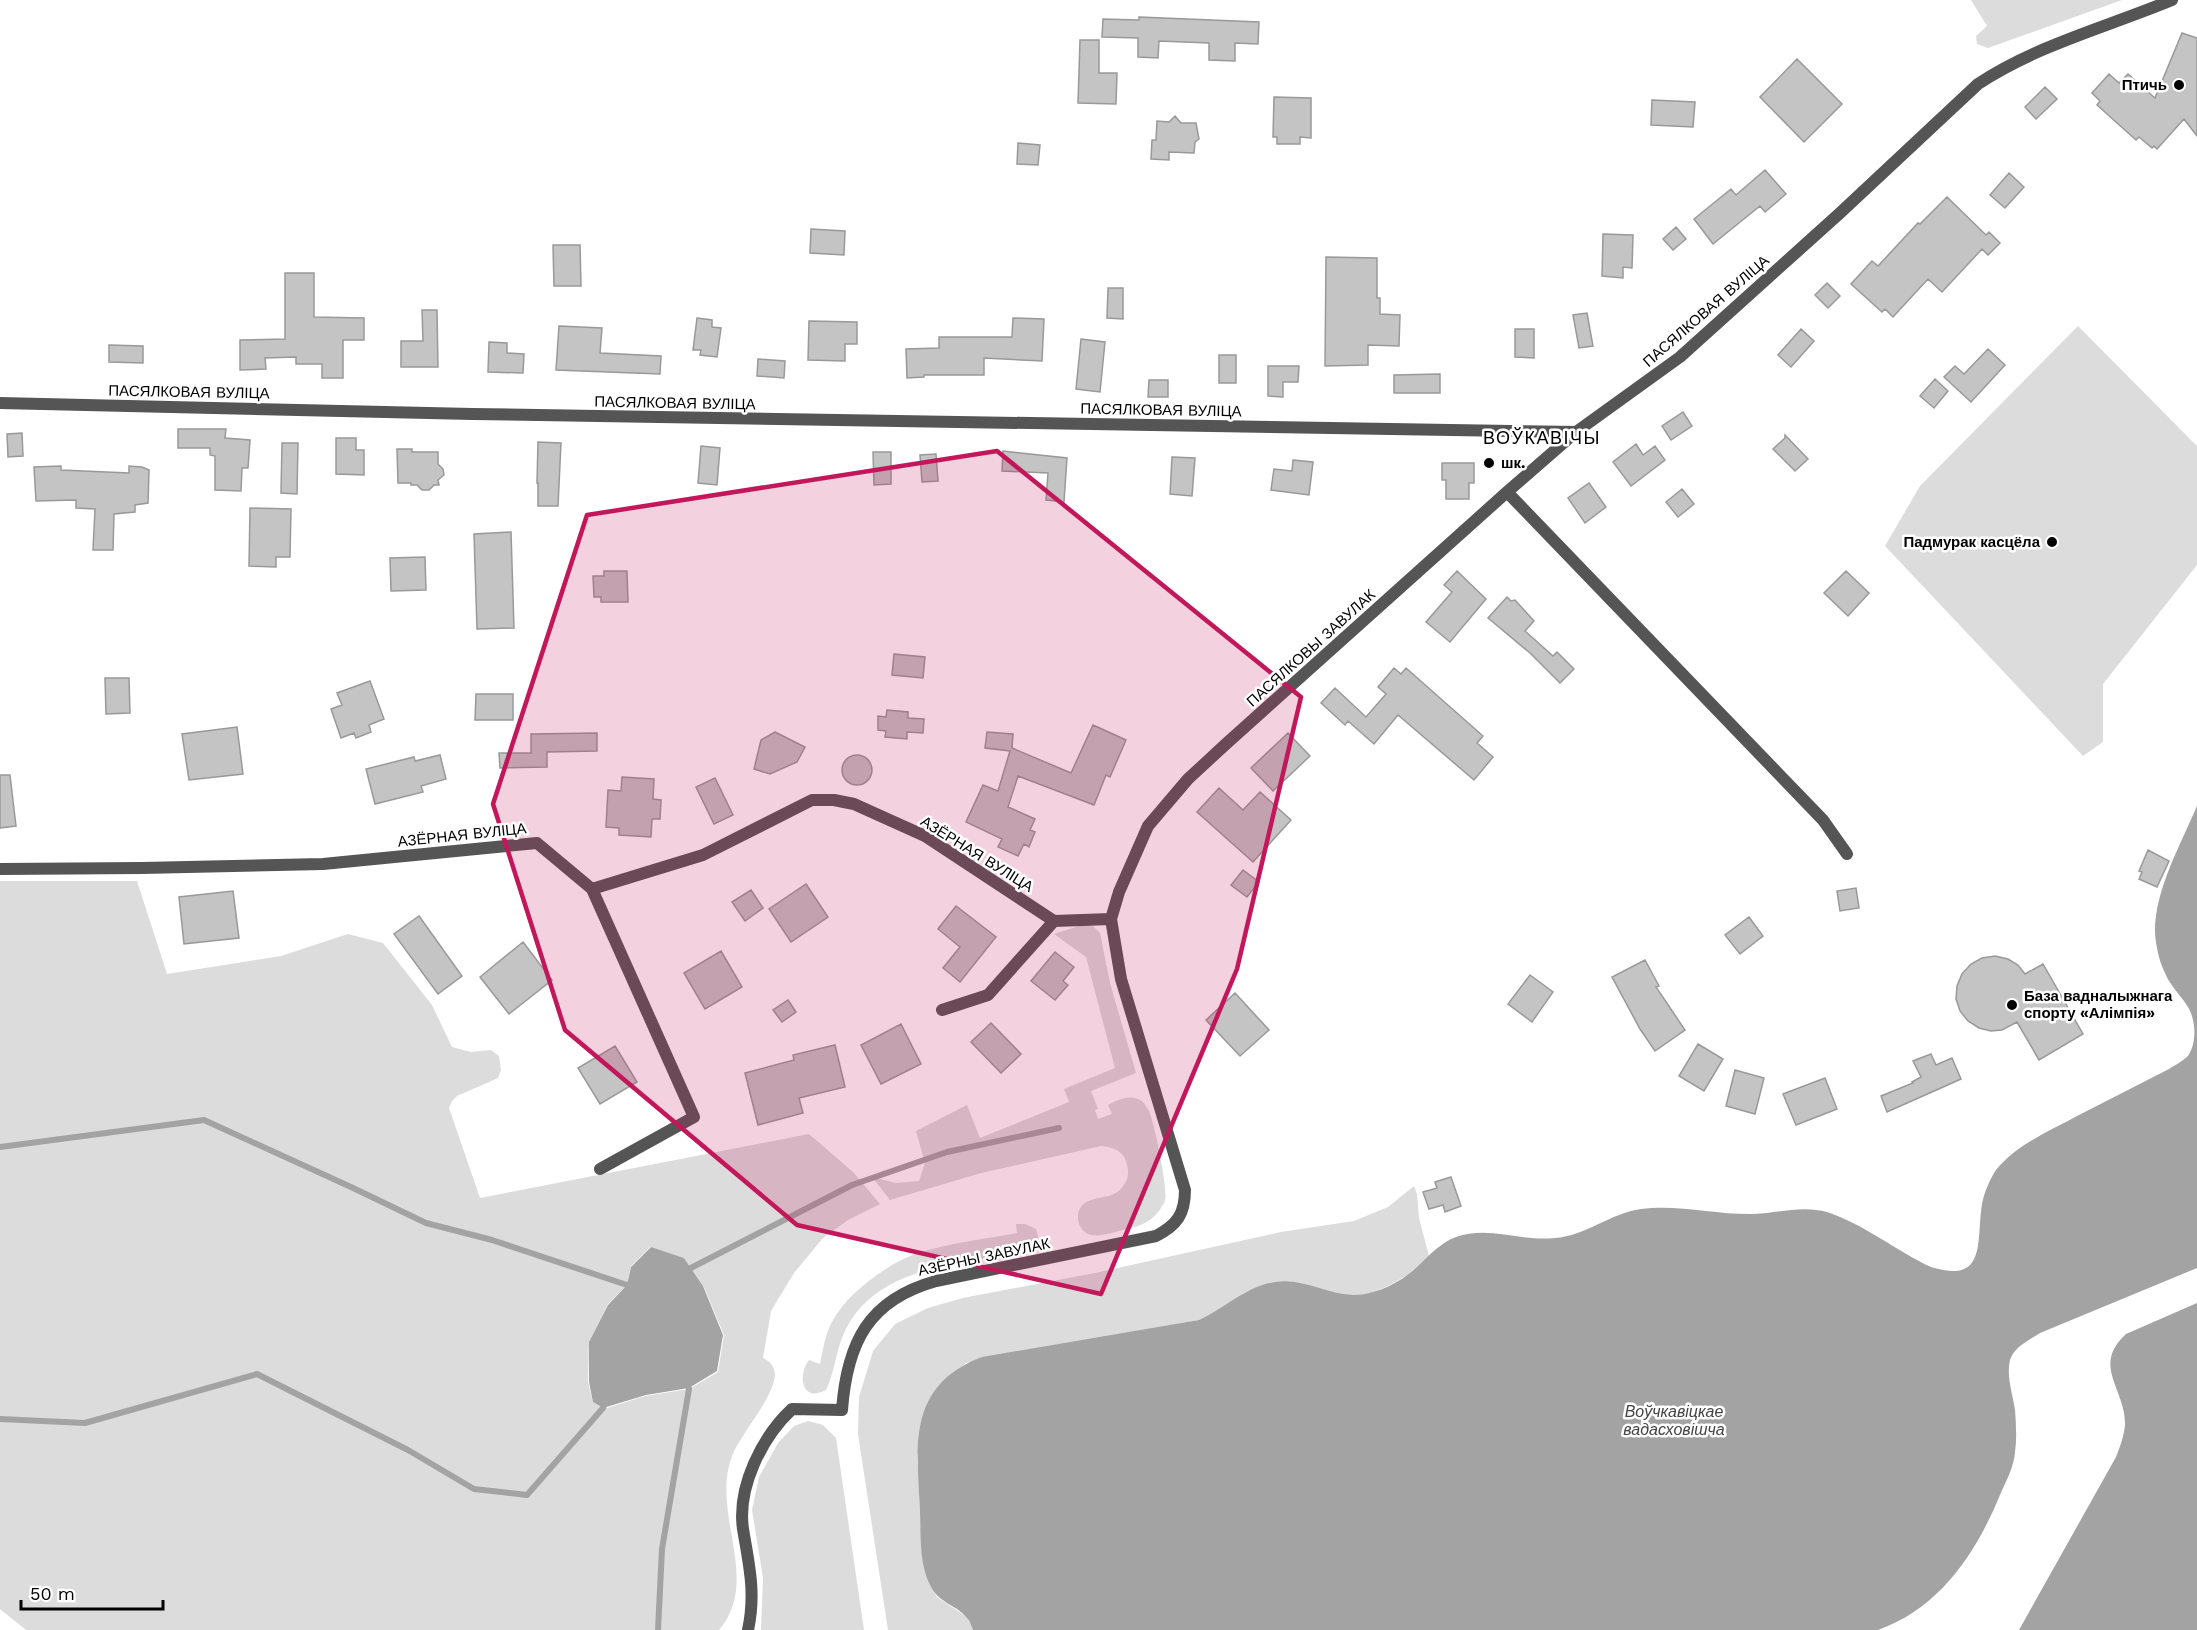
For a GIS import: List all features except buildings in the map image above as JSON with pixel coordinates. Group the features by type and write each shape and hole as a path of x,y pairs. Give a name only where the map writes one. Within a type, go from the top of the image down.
{"street":[{"name":"ПАСЯЛКОВАЯ ВУЛІЦА","path":"0,403 484,414 1576,432 1680,357 1840,213 1978,84 1998,70 2049,46 2172,0"},
{"name":"ПАСЯЛКОВЫ ЗАВУЛАК","path":"1111,919 1119,892 1148,826 1188,779 1576,432"},
{"path":"1507,492 1823,820 1847,854"},
{"name":"АЗЁРНАЯ ВУЛІЦА","path":"0,869 322,864 537,843 592,889 703,855 812,800 834,800 854,804 925,837 1054,921"},
{"path":"592,889 694,1117 600,1169"},
{"path":"942,1011 988,995 1054,921 1111,919"},
{"name":"АЗЁРНЫ ЗАВУЛАК","path":"748,1630 752,1614 752,1577 743,1527 744,1501 752,1471 761,1450 779,1421 792,1409 842,1410 846,1373 856,1341 887,1303 902,1294 936,1281 1156,1236 1169,1229 1179,1218 1185,1203 1185,1190 1122,979 1111,919"}],"highlighted area":[{"path":"997,451 1301,697 1237,969 1101,1294 797,1225 565,1030 493,804 587,515"}],"shaded area":[{"path":"1971,0 2122,0 1988,48 1977,44 1976,36 1987,26"},
{"path":"2078,326 2197,446 2197,565 2103,684 2103,742 2083,756 1885,546 1920,486"},
{"path":"0,881 137,881 167,974 281,956 348,934 383,943 432,1005 452,1047 471,1052 491,1050 499,1056 501,1070 498,1078 457,1096 449,1108 480,1198 809,1134 853,1172 880,1204 848,1220 823,1238 794,1273 771,1311 763,1358 774,1369 773,1384 769,1395 736,1447 727,1478 736,1590 731,1611 719,1630 26,1630 0,1609","holes":["650,1247 684,1258 704,1287 724,1335 718,1372 689,1389 645,1396 604,1409 593,1402 588,1382 589,1342 608,1304 627,1285 631,1266"]},
{"path":"1085,924 1093,926 1100,933 1110,983 1136,1073 1091,1091 1098,1109 1095,1110 1098,1119 1112,1114 1108,1105 1130,1097 1139,1099 1146,1106 1152,1121 1163,1171 1165,1201 1161,1208 1145,1223 1135,1227 1099,1235 1091,1235 1082,1230 1078,1221 1081,1207 1091,1200 1119,1191 1128,1177 1126,1161 1122,1154 1113,1148 1101,1146 981,1173 890,1200 872,1177 896,1183 919,1181 925,1163 916,1131 967,1105 980,1138 1069,1102 1064,1089 1115,1068 1086,957 1054,934"},
{"path":"1414,1186 1419,1218 1429,1256 1406,1276 1388,1286 1368,1294 1347,1296 1294,1282 1260,1286 1199,1320 966,1363 941,1384 917,1455 922,1548 925,1570 937,1597 967,1617 973,1630 888,1630 858,1434 859,1397 873,1351 895,1324 928,1308 963,1298 1095,1273 1281,1232 1354,1221 1388,1207"},
{"path":"1016,1224 1025,1224 1036,1229 1039,1240 1033,1248 931,1269 893,1283 875,1294 860,1308 848,1325 826,1390 812,1393 807,1390 803,1380 805,1366 809,1360 820,1364 830,1325 848,1300 870,1280 894,1264 918,1253 1017,1233"},
{"path":"808,1421 823,1425 836,1438 864,1630 761,1630 763,1578 752,1510 759,1477 778,1443 794,1426"}],"water":[{"name":"Воўчкавіцкае вадасховішча","path":"2197,806 2197,1268 2040,1333 2015,1351 2010,1360 2009,1372 2016,1426 2013,1463 1980,1537 1953,1576 1920,1608 1878,1630 973,1630 963,1613 938,1596 930,1585 926,1577 921,1549 918,1442 921,1421 928,1402 940,1384 957,1369 982,1357 1199,1320 1246,1292 1276,1282 1288,1281 1345,1294 1369,1293 1402,1279 1442,1244 1456,1237 1493,1233 1530,1238 1555,1238 1577,1233 1619,1215 1641,1209 1669,1208 1754,1214 1800,1209 1818,1210 1854,1223 1931,1267 1949,1271 1962,1270 1971,1264 1976,1256 1984,1195 1996,1170 2004,1161 2024,1145 2169,1069 2186,1058 2191,1051 2194,1038 2193,1018 2163,968 2155,933 2156,917 2164,884"},
{"path":"651,1247 684,1258 703,1286 723,1335 717,1371 689,1388 646,1395 603,1408 593,1402 589,1382 589,1342 608,1305 627,1285 631,1267"},
{"path":"2197,1303 2197,1630 2019,1630 2116,1457 2125,1425 2124,1412 2111,1367 2111,1357 2116,1346 2126,1334"}],"waterway":[{"path":"0,1147 204,1120 426,1223 492,1240 627,1285 634,1283"},
{"path":"685,1271 852,1185 947,1152 1059,1128"},
{"path":"0,1419 85,1423 257,1374 408,1450 474,1489 527,1495 603,1408 606,1401"},
{"path":"658,1630 662,1549 689,1389 687,1382"}],"place":[{"name":"Птичь","path":"2179,85"},
{"name":"шк.","path":"1489,463"},
{"name":"Падмурак касцёла","path":"2052,542"},
{"name":"База вадналыжнага спорту «Алімпія»","path":"2012,1005"}],"district":[{"name":"ВОЎКАВІЧЫ","path":"1542,438"}]}
